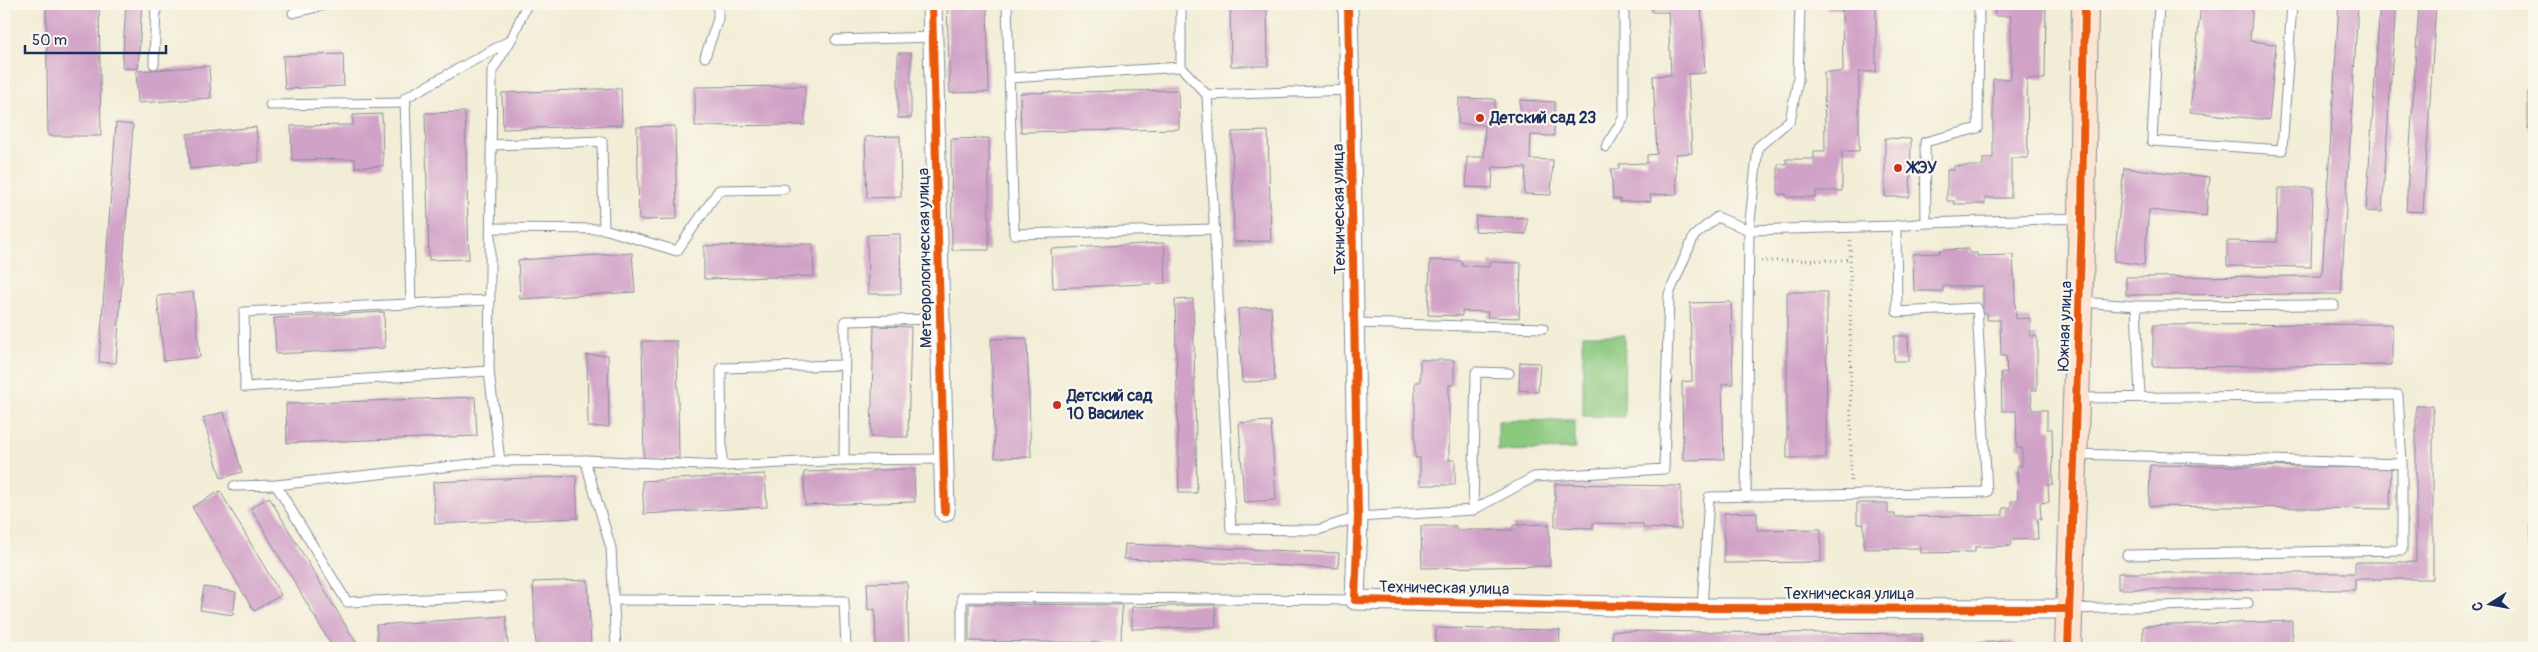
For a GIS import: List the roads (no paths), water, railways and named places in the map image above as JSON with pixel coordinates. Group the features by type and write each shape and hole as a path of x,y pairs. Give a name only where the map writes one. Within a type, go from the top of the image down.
{"street":[{"name":"Метеорологическая улица","path":"932,4 945,512"},
{"name":"Техническая улица","path":"1348,4 1358,517 1355,600 1702,608 2069,609"},
{"name":"Южная улица","path":"2068,648 2082,218 2085,4"}],"lane":[{"path":"154,64 156,4"},
{"path":"293,13 328,4"},
{"path":"500,461 489,371 492,71 511,40 527,4"},
{"path":"705,57 718,19 718,4"},
{"path":"1007,4 1014,234 1215,229"},
{"path":"1181,4 1181,67 1207,95 1231,529 1318,530 1358,517 1474,510 1534,477 1664,469 1669,294 1694,236 1717,217 1749,230 2082,218"},
{"path":"1606,147 1624,117 1624,4"},
{"path":"1746,496 1749,230 1758,147 1790,120 1798,80 1800,4"},
{"path":"1926,223 1926,142 1978,128 1980,4"},
{"path":"2159,4 2152,141 2282,150 2292,4"},
{"path":"836,40 933,37"},
{"path":"411,304 405,98 511,40"},
{"path":"1009,78 1181,67"},
{"path":"1207,95 1350,90"},
{"path":"270,105 406,103"},
{"path":"492,145 602,141 604,229"},
{"path":"491,228 604,229 677,250 719,190 784,189"},
{"path":"1702,608 1709,497 1987,492 1977,308 1897,312 1896,226"},
{"path":"489,371 245,386 244,312 490,300"},
{"path":"2079,302 2136,306 2334,305"},
{"path":"2136,306 2140,397"},
{"path":"844,460 845,321 940,319"},
{"path":"1355,323 1543,328"},
{"path":"722,466 721,368 844,365"},
{"path":"1474,510 1476,372 1509,373"},
{"path":"2076,398 2398,395 2402,464 2402,550 2127,555"},
{"path":"2074,454 2402,464"},
{"path":"234,486 276,485 500,461 585,460 722,466 844,460 943,458"},
{"path":"585,460 611,548 616,648"},
{"path":"276,485 347,602 502,596"},
{"path":"962,648 962,597 1355,600"},
{"path":"615,600 844,601 846,648"},
{"path":"2069,609 2248,603"}],"place":[{"name":"Детский сад 23","path":"1480,118"},
{"name":"ЖЭУ","path":"1898,168"},
{"name":"Детский сад 10 Василек","path":"1057,405"}]}
